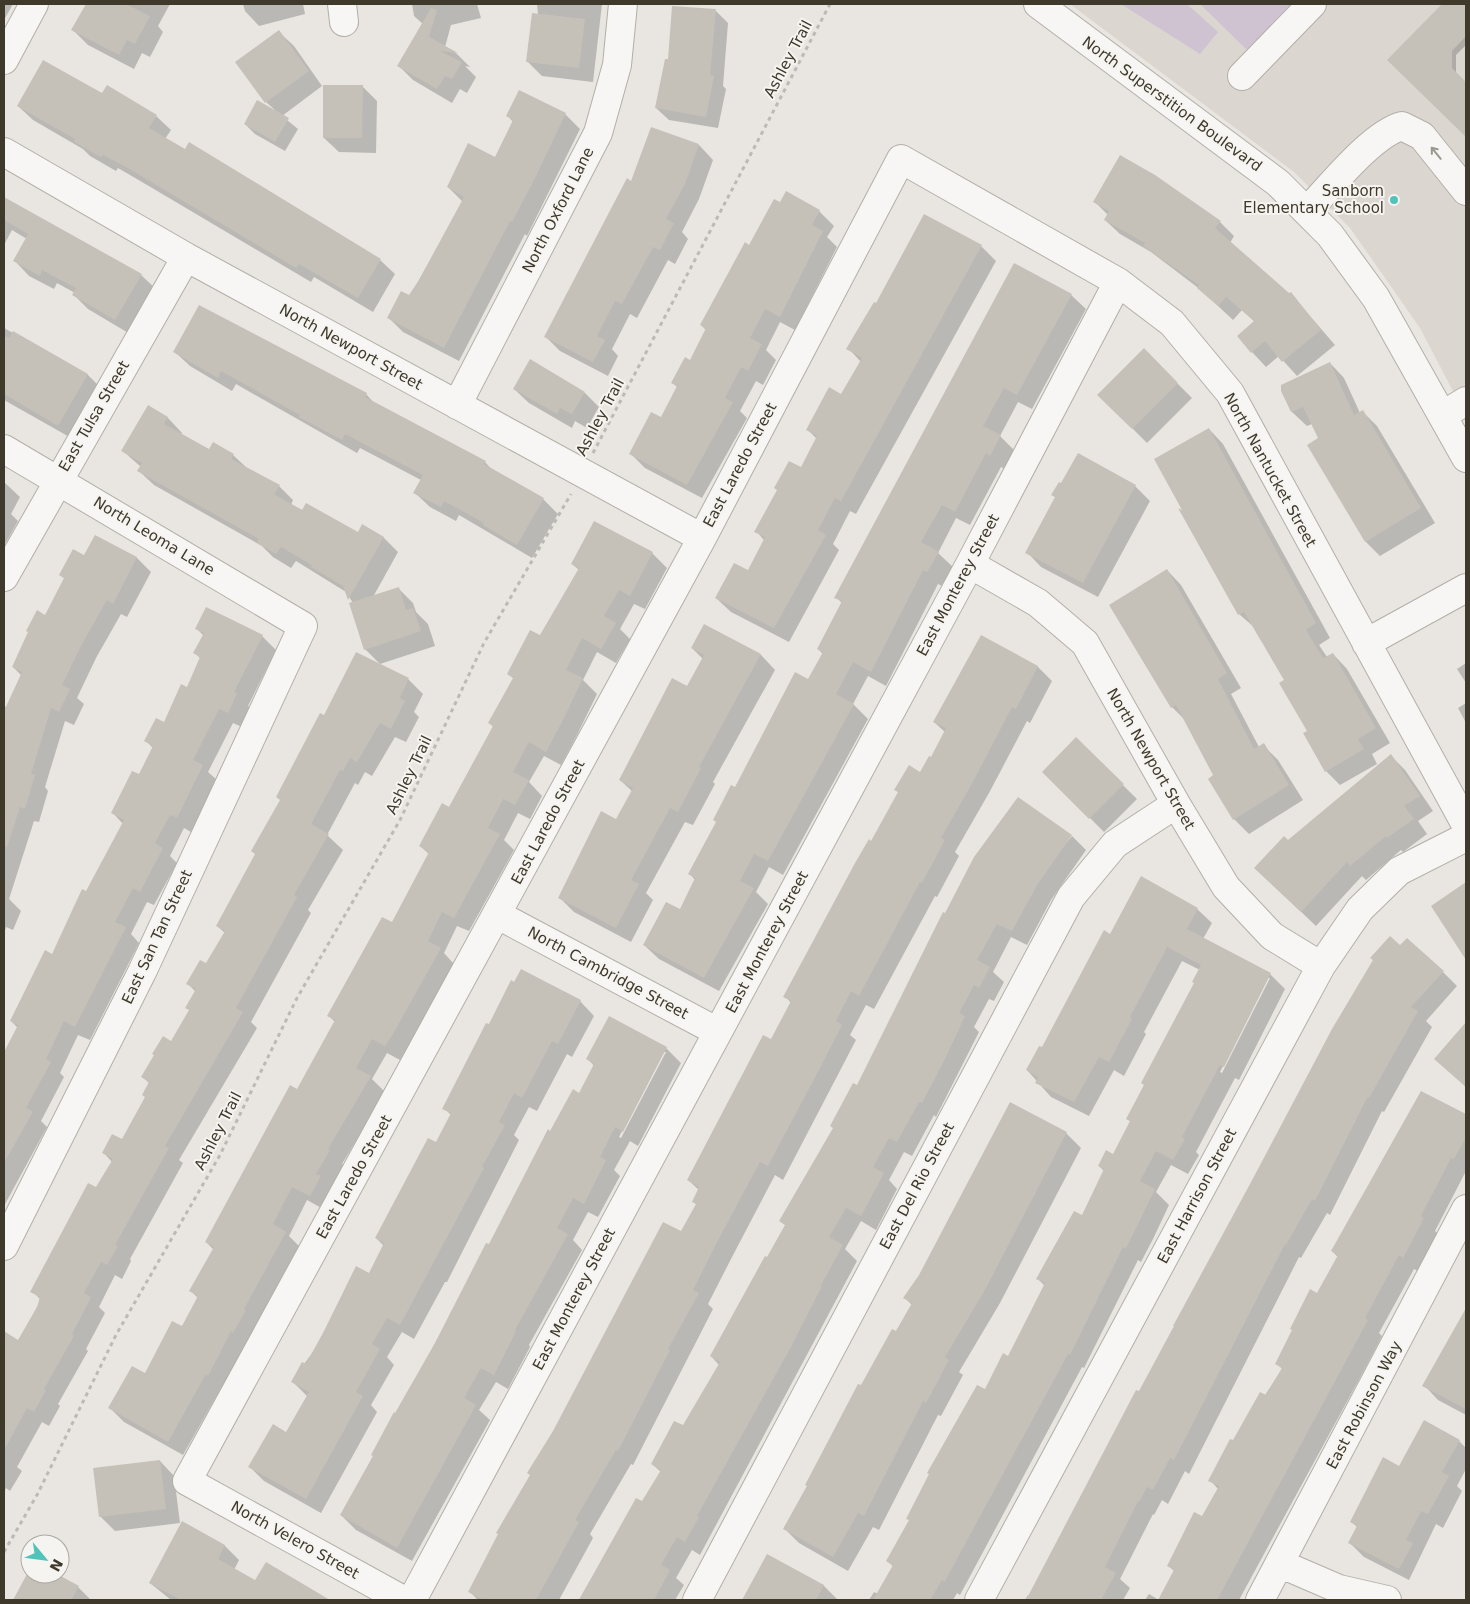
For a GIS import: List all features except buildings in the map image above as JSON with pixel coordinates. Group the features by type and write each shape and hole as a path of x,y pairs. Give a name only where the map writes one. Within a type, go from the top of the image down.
{"street":[{"path":"4,60 34,4"},
{"name":"North Oxford Lane","path":"457,404 598,133 617,65 623,4"},
{"name":"North Superstition Boulevard","path":"1038,4 1278,182 1307,211 1351,261 1376,298 1443,414 1466,458"},
{"path":"1242,76 1312,4"},
{"path":"1307,211 1369,147 1390,129 1402,126 1422,136 1466,192"},
{"name":"North Newport Street","path":"4,152 186,257 702,538"},
{"name":"North Nantucket Street","path":"901,159 1118,282 1172,323 1230,394 1466,825"},
{"name":"East Laredo Street","path":"187,1481 498,915 702,538 901,159"},
{"name":"East Tulsa Street","path":"4,577 58,479 186,257"},
{"name":"East Monterey Street","path":"412,1600 970,564 1118,282"},
{"path":"1443,414 1466,401"},
{"name":"North Leoma Lane","path":"4,449 58,479 303,626"},
{"name":"North Newport Street","path":"970,564 1038,603 1084,642 1176,804 1226,887 1272,936 1321,966"},
{"path":"1366,643 1466,588"},
{"name":"East San Tan Street","path":"4,1246 142,972 303,626"},
{"name":"East Del Rio Street","path":"697,1600 1071,897 1114,844 1176,804"},
{"name":"East Harrison Street","path":"979,1600 1321,966 1360,909 1399,871 1466,837"},
{"name":"North Cambridge Street","path":"498,915 718,1032"},
{"name":"East Robinson Way","path":"1260,1600 1281,1564 1466,1210"},
{"name":"North Velero Street","path":"187,1481 403,1600"},
{"path":"1281,1564 1339,1589 1387,1600"}],"path":[{"name":"Ashley Trail","path":"4,1552 37,1495 116,1334 220,1155 297,998 400,820 484,643 582,474 830,4"}],"shaded area":[{"name":"Sanborn Elementary School","path":"1070,4 1466,4 1466,416 1420,328 1350,228 1294,172"},
{"path":"1121,4 1187,4 1218,32 1200,54"},
{"path":"1200,4 1294,4 1253,46 1246,49"}],"place":[{"name":"Sanborn Elementary School","path":"1394,200"}]}
